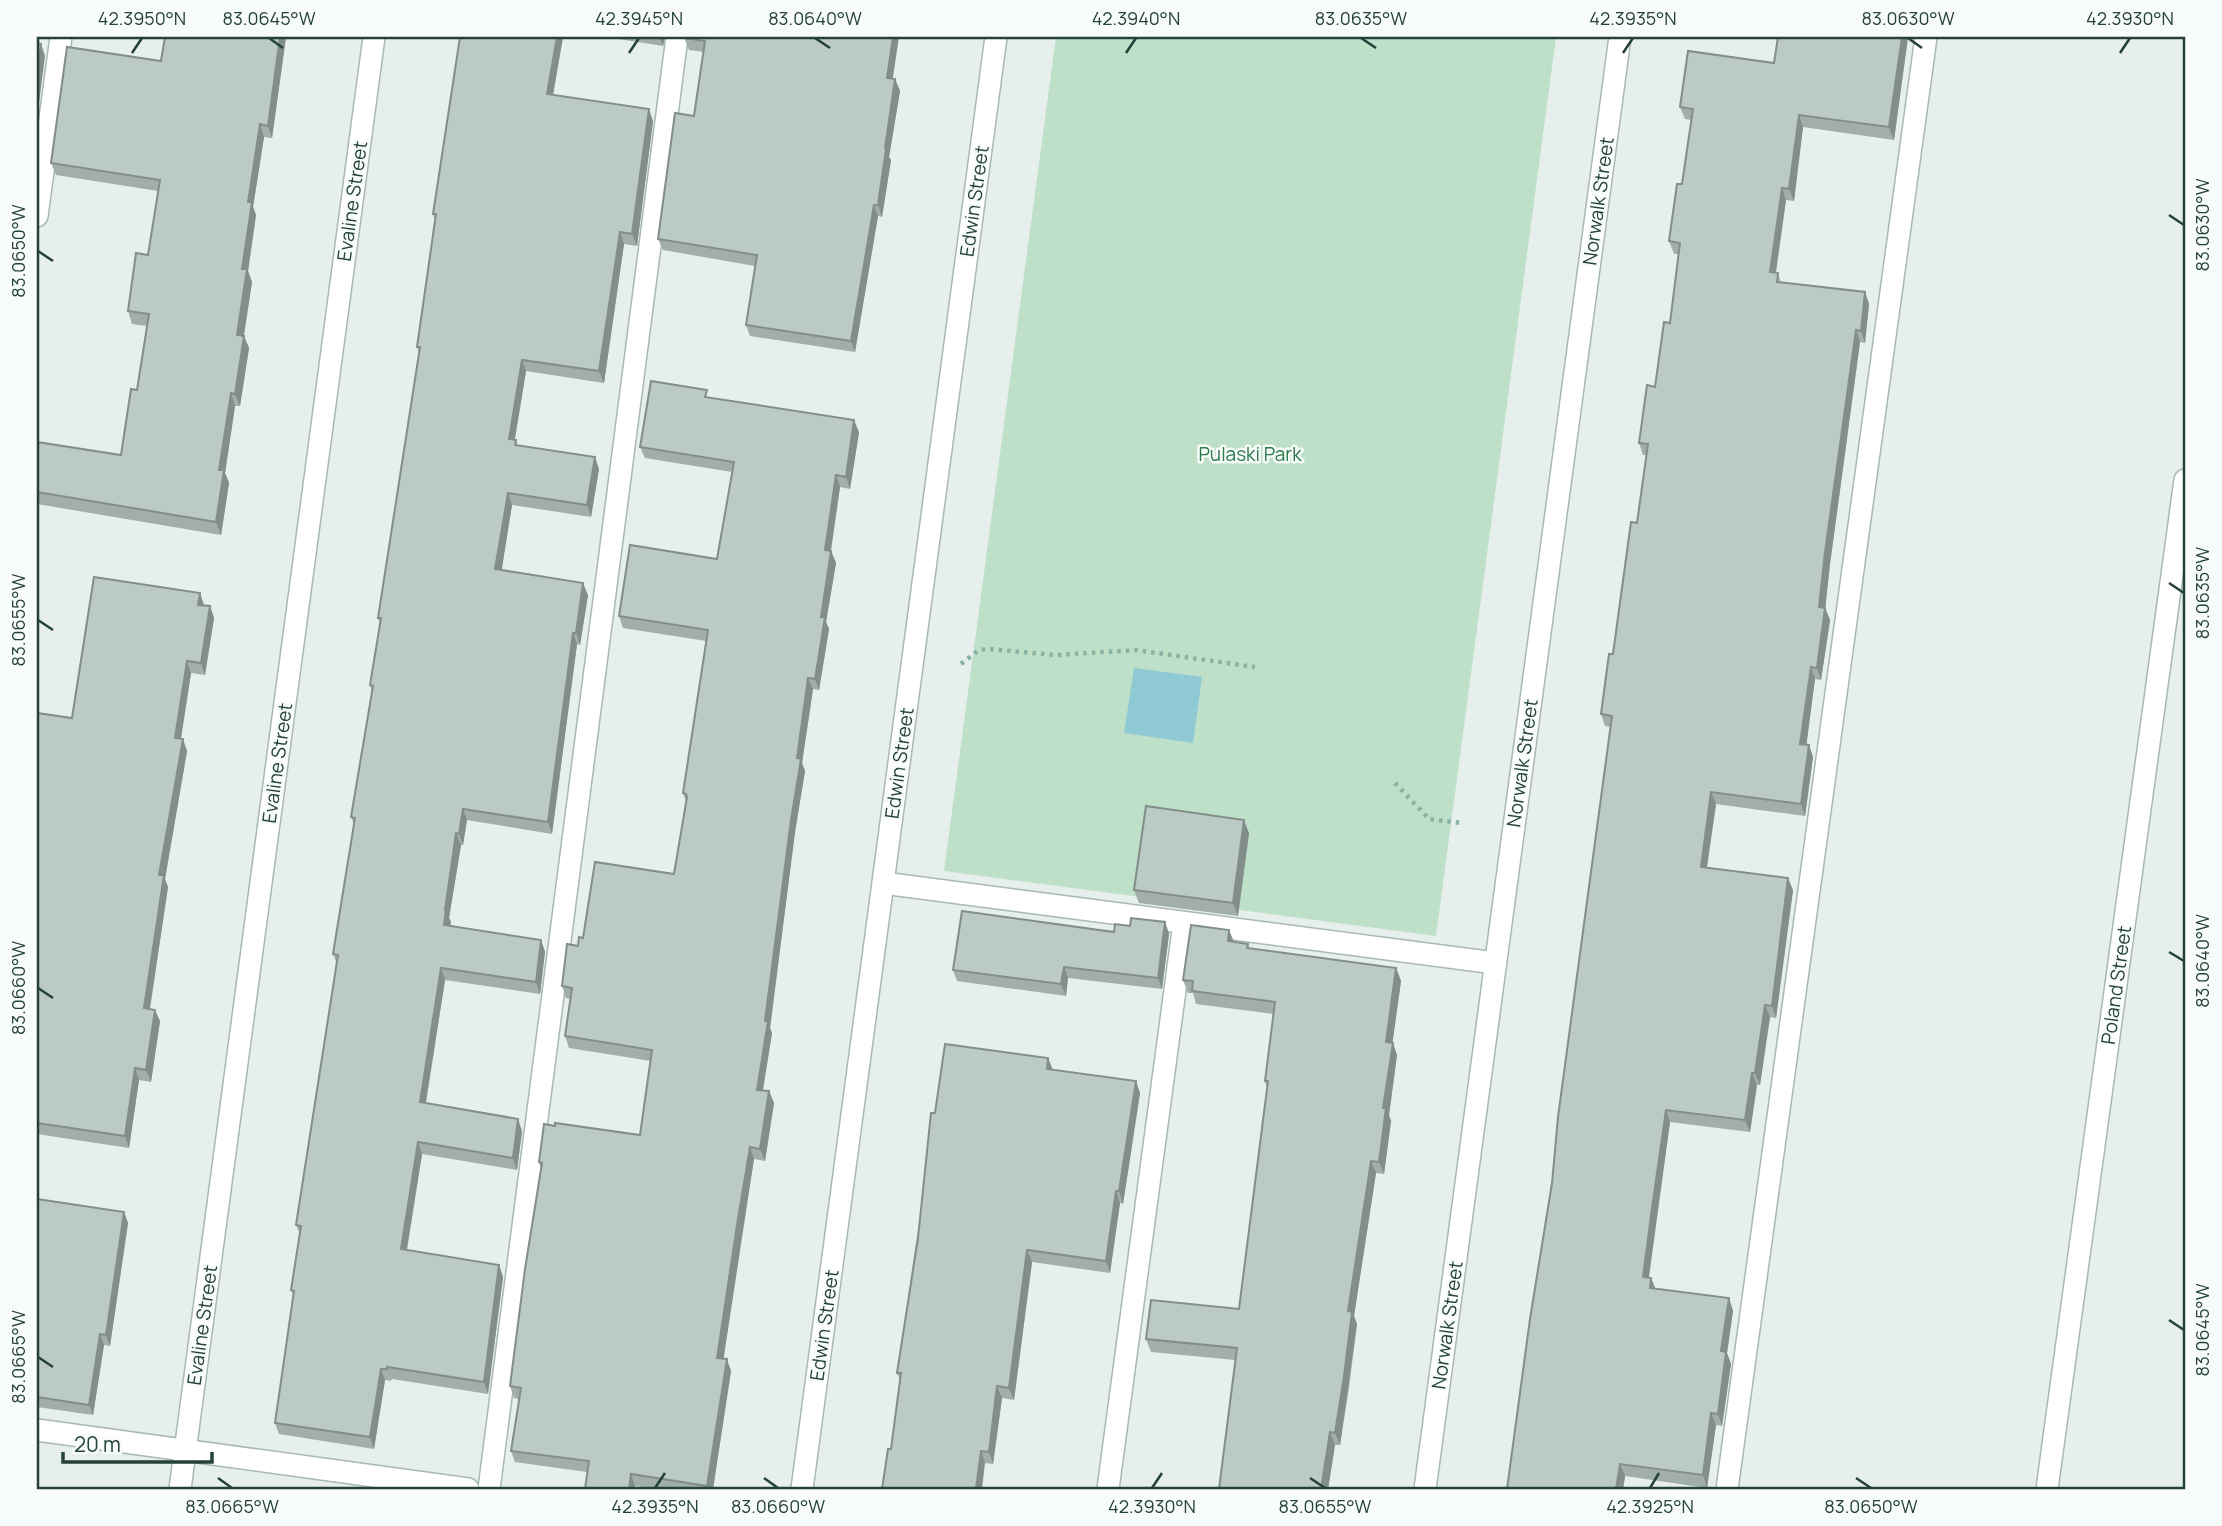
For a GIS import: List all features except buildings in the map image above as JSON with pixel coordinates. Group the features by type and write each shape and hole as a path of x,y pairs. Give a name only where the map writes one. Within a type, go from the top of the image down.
{"street":[{"path":"37,216 61,37"},
{"name":"Evaline Street","path":"180,1489 374,37"},
{"path":"489,1489 677,37"},
{"name":"Edwin Street","path":"802,1489 996,37"},
{"name":"Norwalk Street","path":"1425,1489 1620,37"},
{"path":"1727,1489 1926,37"},
{"name":"Poland Street","path":"2047,1489 2185,480"},
{"path":"883,883 1495,963"},
{"path":"1108,1489 1184,923"},
{"path":"37,1430 468,1489"}],"path":[{"path":"961,664 979,650 989,649 1056,655 1136,650 1255,667"},
{"path":"1395,783 1429,819 1461,822"}],"green space":[{"name":"Pulaski Park","path":"1056,37 1556,37 1436,936 944,871"}],"water":[{"path":"1134,668 1202,677 1193,743 1124,733"}]}
